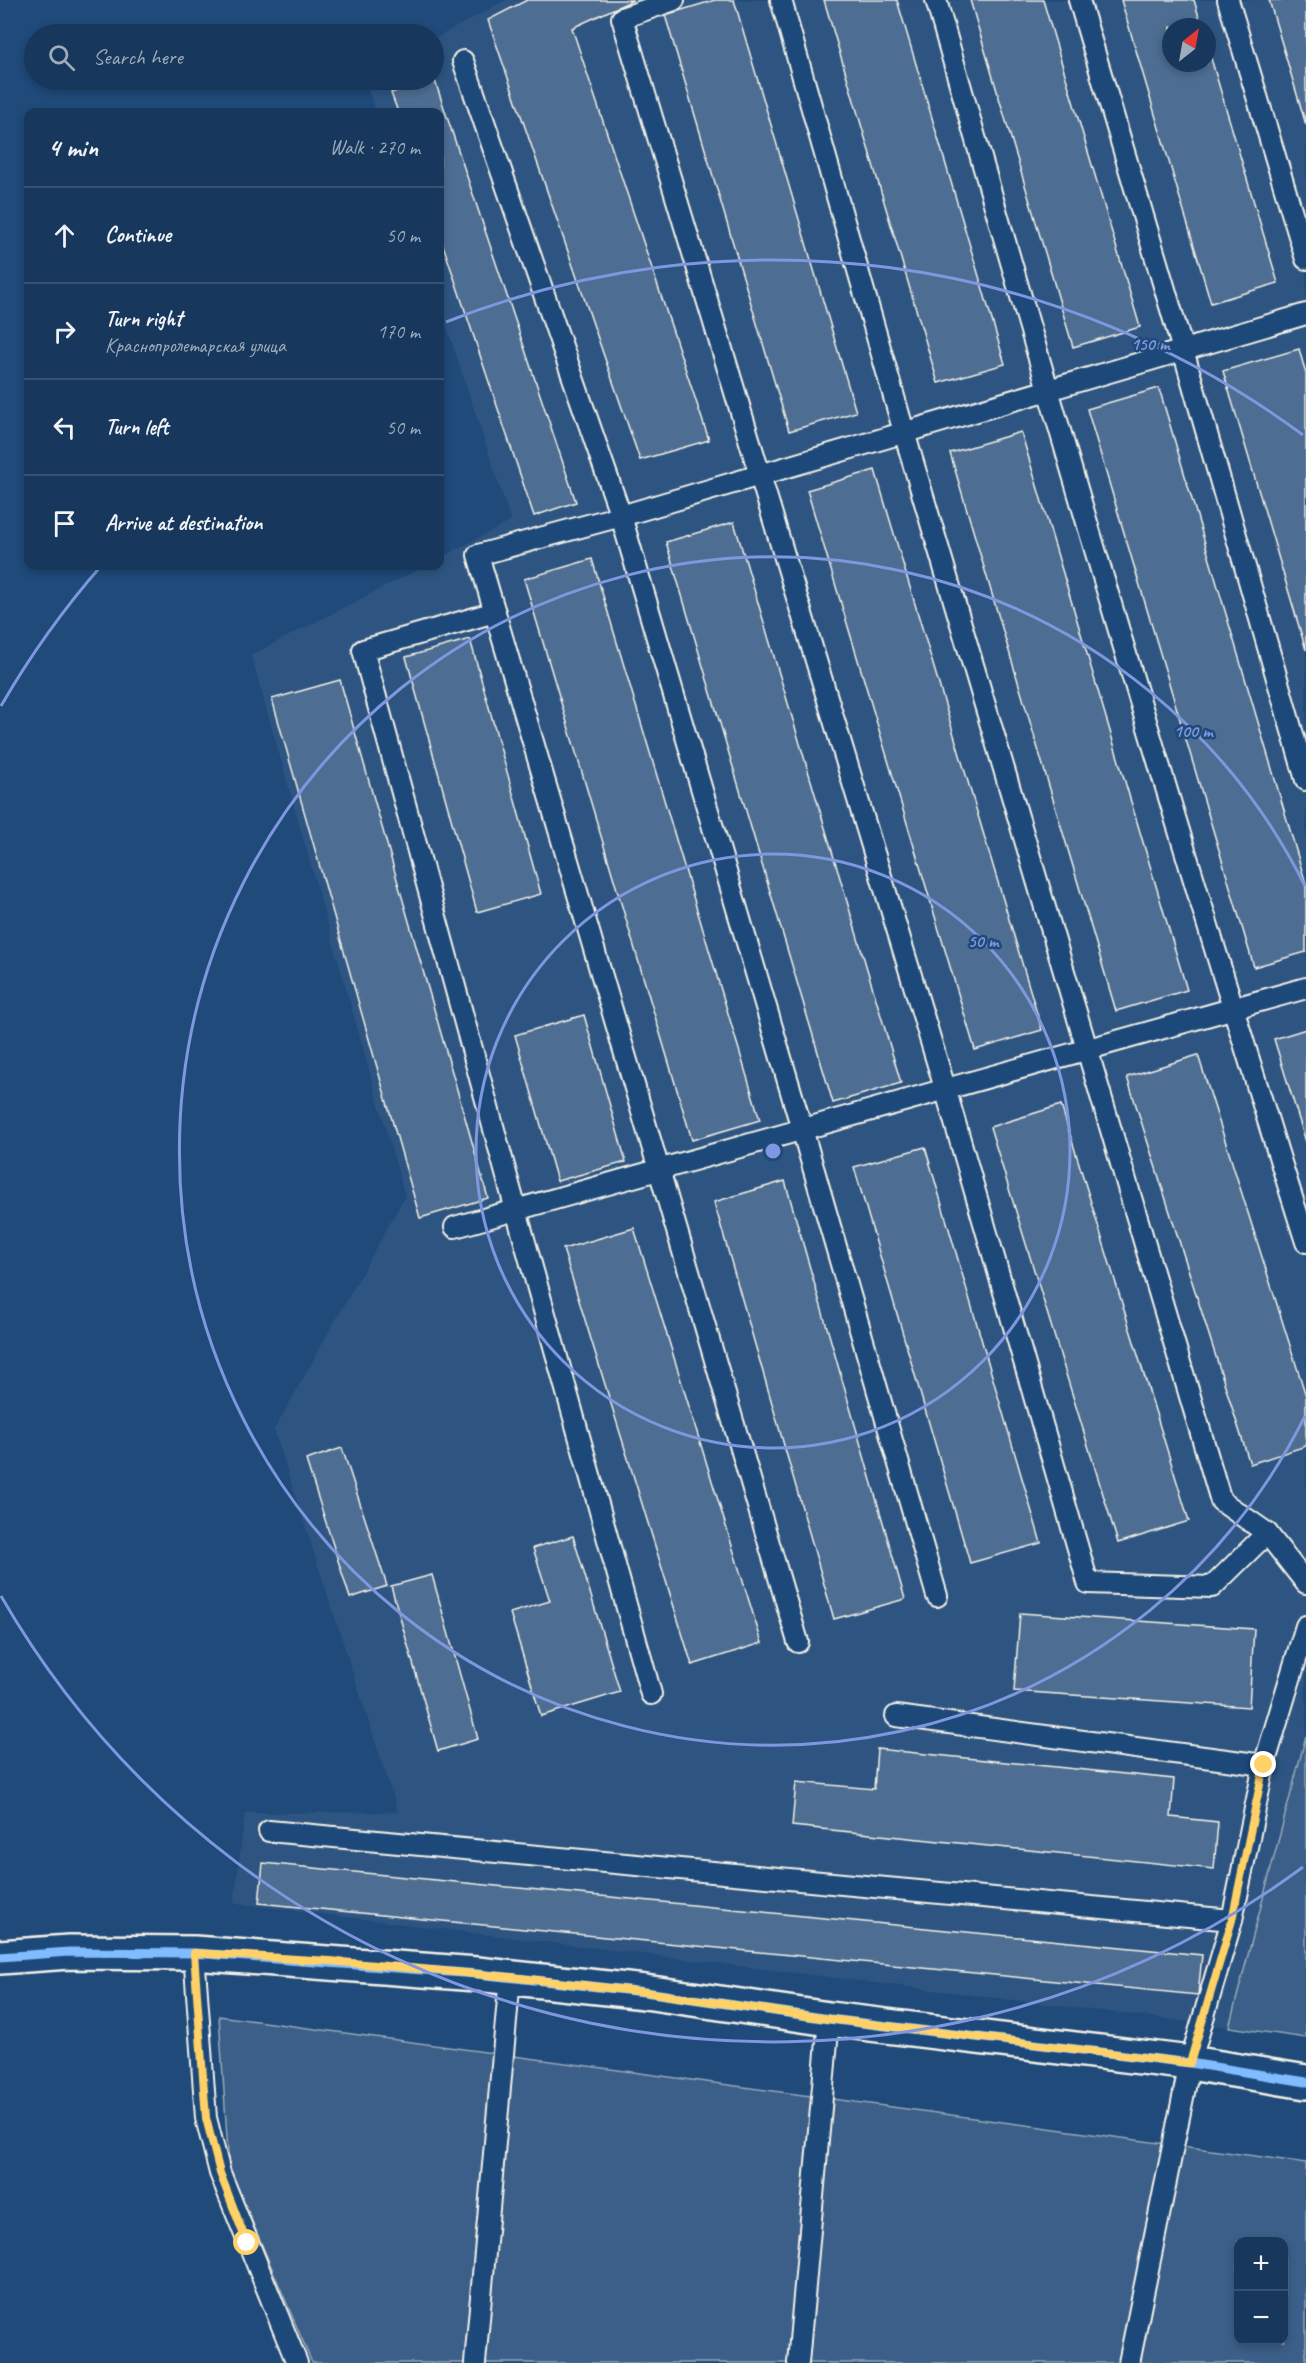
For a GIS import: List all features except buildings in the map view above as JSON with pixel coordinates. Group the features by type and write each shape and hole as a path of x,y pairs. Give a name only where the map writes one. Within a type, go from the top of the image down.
{"street":[{"path":"0,1957 69,1952 194,1953 330,1961 510,1977 645,1992 829,2019 1190,2063 1306,2082"}],"lane":[{"path":"674,0 622,18 945,1088 1088,1583 1212,1587 1267,1533"},
{"path":"782,0 904,432 1221,1501 1267,1533 1306,1583"},
{"path":"936,0 1046,390 1232,1008 1306,1242"},
{"path":"1079,0 1183,350 1306,780"},
{"path":"1228,0 1306,259"},
{"path":"464,62 621,516 938,1596"},
{"path":"798,1641 478,555 621,516 1306,314"},
{"path":"495,612 363,650 651,1695"},
{"path":"455,1227 1306,988"},
{"path":"1129,2363 1190,2063 1232,1920 1264,1765 1306,1626"},
{"path":"896,1716 1264,1765"},
{"path":"269,1831 1232,1920"},
{"path":"194,1953 206,2118 220,2173 297,2363"},
{"path":"475,2363 510,1977"},
{"path":"798,2363 829,2019"}],"shaded area":[{"path":"506,0 1306,0 1306,1736 1229,2027 234,1903 245,1813 398,1812 274,1430 405,1196 251,655 417,570 444,570 444,556 511,521 444,318 444,108 375,108 368,90 444,90 444,34"},
{"path":"1306,1736 1306,2038 1229,2027"},
{"path":"219,2016 1306,2163 1306,2363 312,2363 229,2167"}],"cycle path":[{"path":"0,1957 69,1952 194,1953 477,1974 645,1992 829,2019 1190,2063 1306,2082"}],"route":[{"path":"247,2243 220,2173 206,2118 194,1953 330,1961 510,1977 645,1992 829,2019 1190,2063 1232,1920 1264,1765"}]}
